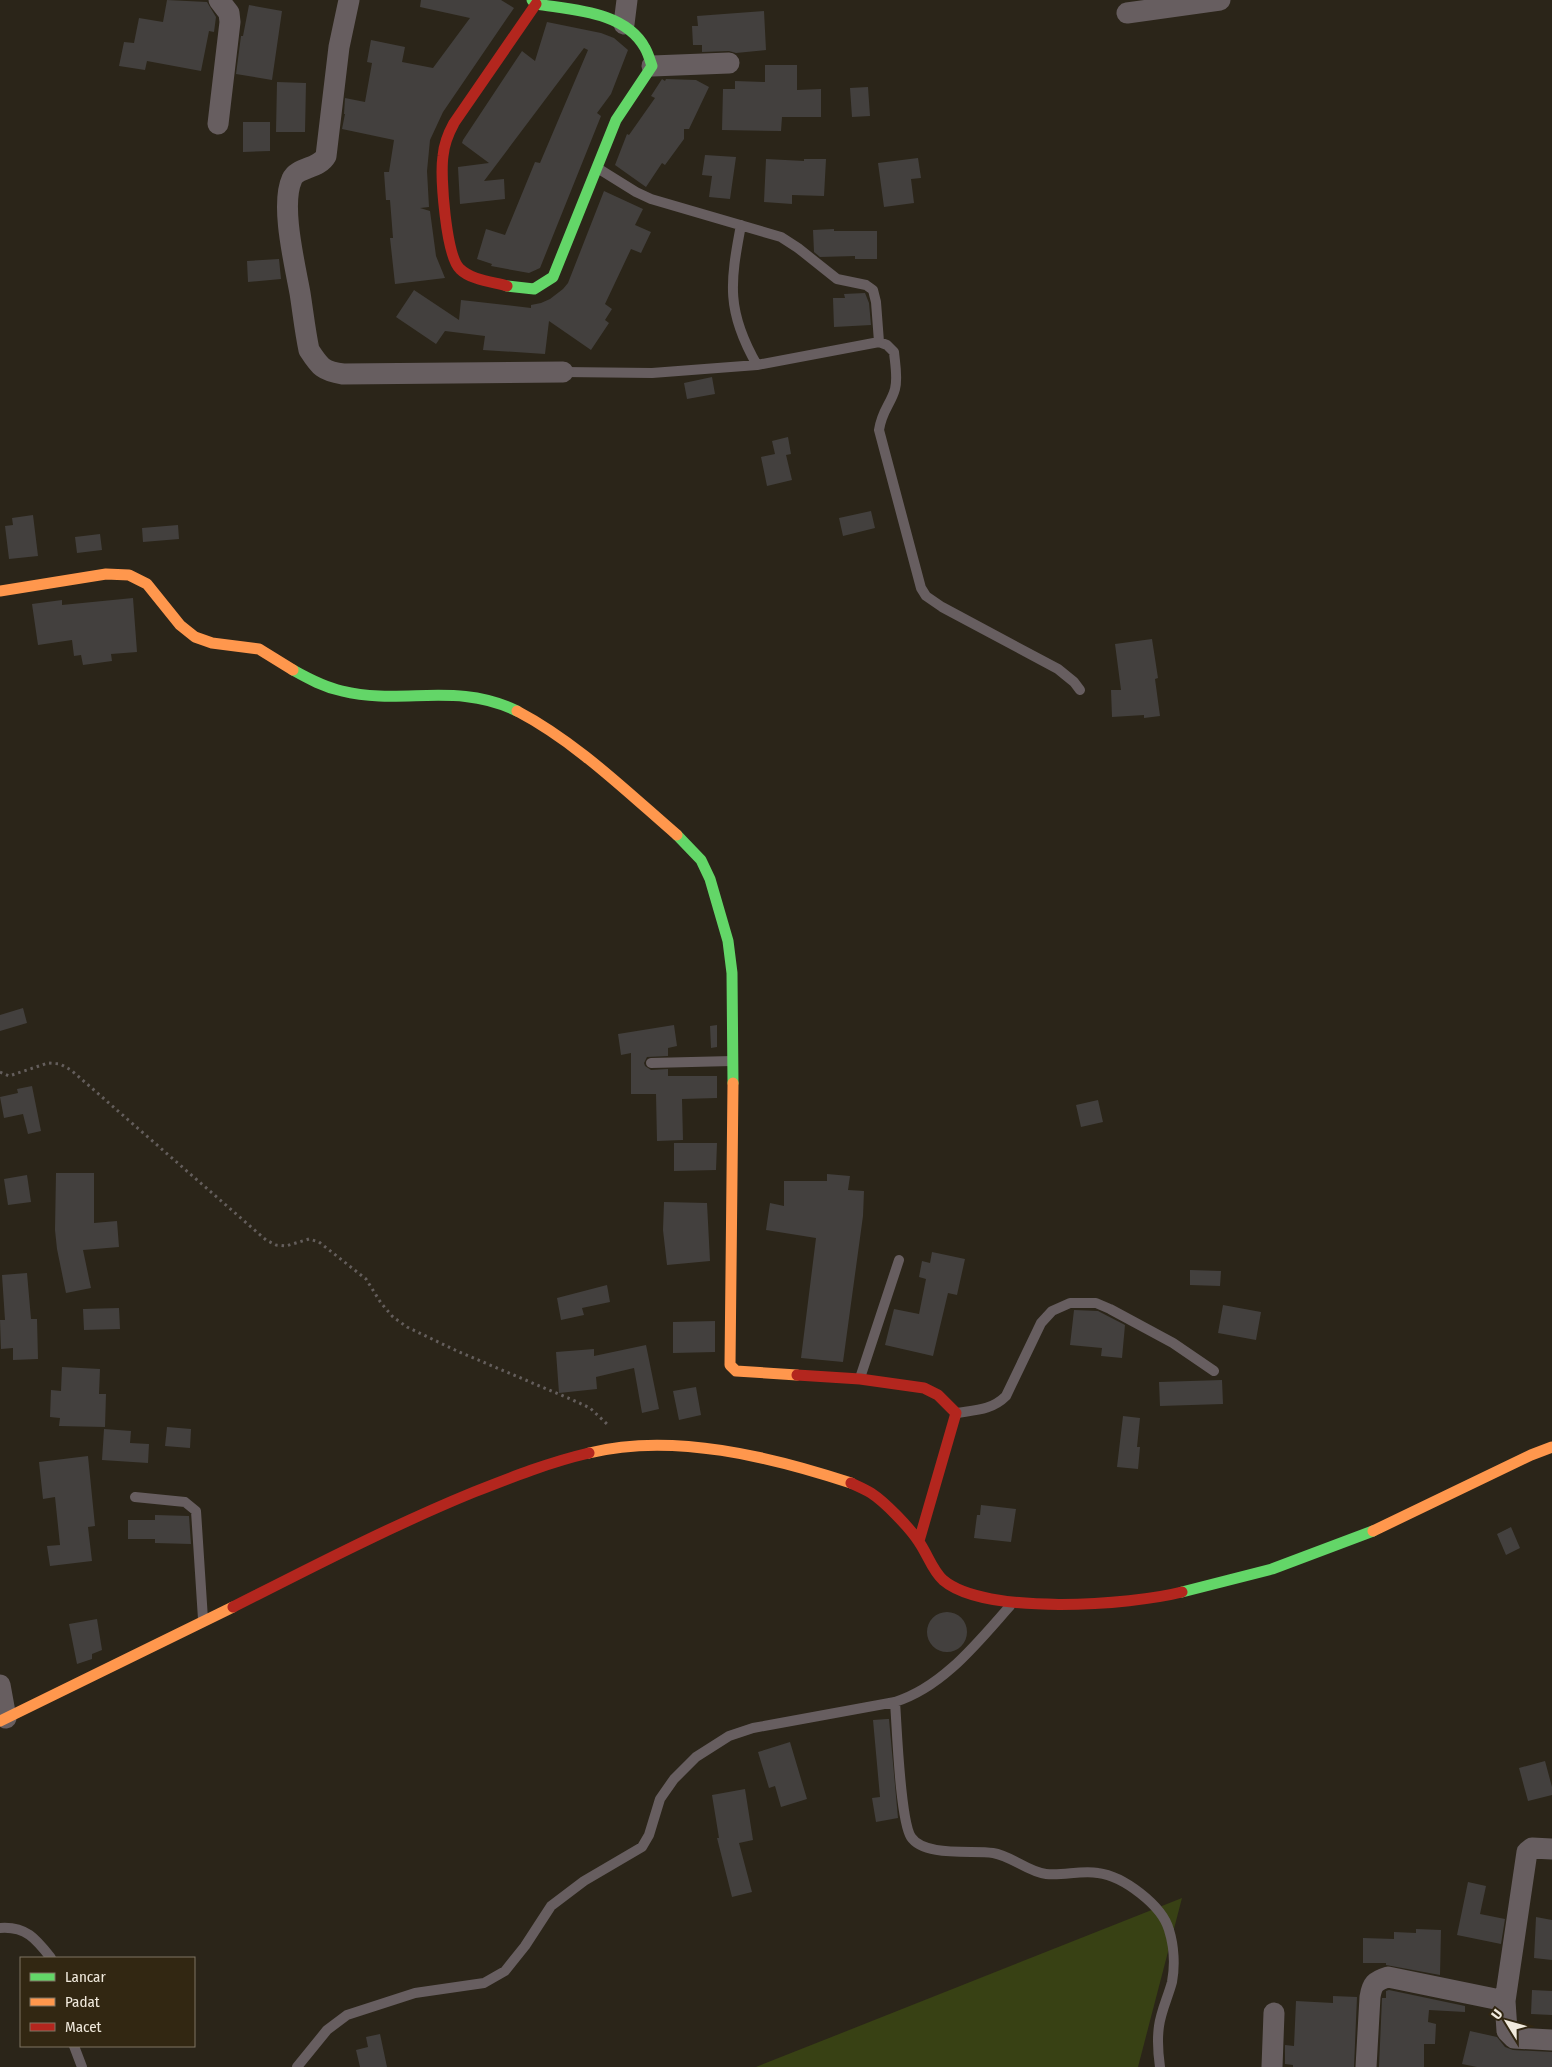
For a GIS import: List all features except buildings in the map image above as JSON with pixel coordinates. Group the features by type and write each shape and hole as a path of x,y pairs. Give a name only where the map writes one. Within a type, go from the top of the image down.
{"street":[{"path":"218,124 230,22 229,13 219,0"},
{"path":"349,0 339,47 326,156 317,164 294,175 291,180 288,200 291,246 310,350 318,365 329,372 343,374 563,372"},
{"path":"624,24 627,0"},
{"path":"1127,13 1220,0"},
{"path":"534,2 612,19 624,24 636,33 644,43 652,66 616,120 553,277 535,289 525,290 462,272 451,252 442,165 443,150 448,134 534,2"},
{"path":"652,66 729,62"},
{"path":"0,590 110,574 131,575 150,587 188,633 200,640 258,649 271,654 284,664 325,687 357,694 466,696 485,699 509,707 528,716 602,771 682,839 701,860 710,879 728,942 732,973 730,1365 736,1371 860,1379 934,1390 943,1397 956,1413 919,1541"},
{"path":"0,1685 3,1720 355,1545 426,1512 567,1458 608,1448 660,1445 705,1448 805,1468 851,1483 871,1493 891,1510 919,1541 936,1573 953,1588 969,1594 1012,1603 1086,1602 1160,1597 1272,1570 1368,1534 1531,1455 1552,1447"},
{"path":"1552,1849 1532,1848 1527,1852 1505,2001 1507,2031 1514,2038 1552,2040"},
{"path":"1366,2067 1370,1997 1372,1986 1377,1981 1388,1977 1505,2001"},
{"path":"1272,2067 1274,2012"}],"lane":[{"path":"596,167 651,199 781,237 798,248 836,279 866,285 873,290 879,342"},
{"path":"741,225 732,275 732,294 735,318 744,344 757,365"},
{"path":"563,372 652,373 757,365 879,342 887,345 894,352 896,378 895,388 881,418 879,430 921,588 926,596 942,607 1058,669 1074,682 1080,690"},
{"path":"651,1063 733,1060"},
{"path":"860,1379 899,1260"},
{"path":"956,1413 991,1408 999,1403 1006,1396 1041,1322 1052,1310 1070,1303 1096,1303 1110,1309 1173,1343 1214,1371"},
{"path":"135,1497 185,1502 196,1511 203,1622"},
{"path":"297,2067 327,2030 347,2015 415,1994 484,1983 505,1971 525,1946 551,1906 584,1881 642,1847 649,1835 660,1799 674,1779 696,1757 730,1736 753,1728 895,1702 920,1692 951,1668 982,1639 1012,1603"},
{"path":"895,1702 904,1814 910,1836 917,1844 928,1849 996,1853 1043,1874 1096,1872 1107,1874 1120,1880 1152,1903 1169,1928 1174,1956 1172,1981 1159,2024 1160,2067"},
{"path":"0,1928 13,1927 24,1932 37,1941 50,1957"},
{"path":"74,2047 82,2067"}],"path":[{"path":"0,1072 9,1076 48,1063 60,1064 71,1070 266,1240 276,1245 286,1246 309,1239 319,1242 366,1279 381,1303 393,1317 408,1327 590,1408 602,1417 627,1447"}],"green space":[{"path":"1182,1898 1138,2067 756,2067"}],"traffic: fast":[{"path":"507,286 534,289 553,277 616,120 652,66 645,48 625,26 596,14 536,4 532,0"},
{"path":"293,670 311,680 342,691 364,695 451,695 472,697 494,702 517,711"},
{"path":"677,835 701,860 710,879 728,941 732,973 733,1083"},
{"path":"1182,1592 1272,1569 1373,1531"}],"traffic: slow":[{"path":"0,591 106,574 129,575 147,584 180,625 195,637 212,643 259,649 293,670"},
{"path":"517,711 539,723 580,752 677,835"},
{"path":"733,1083 730,1365 736,1371 797,1375"},
{"path":"589,1453 621,1447 654,1445 688,1446 722,1450 788,1464 851,1483"},
{"path":"1373,1531 1531,1455 1552,1447"},
{"path":"0,1721 233,1607"}],"traffic: jam":[{"path":"507,286 470,276 460,269 455,261 445,215 442,180 443,156 444,147 454,123 536,4"},
{"path":"797,1375 860,1379 924,1388 938,1395 956,1413 919,1541"},
{"path":"233,1607 352,1547 443,1505 531,1470 589,1453"},
{"path":"851,1483 871,1493 890,1509 915,1536 939,1576 963,1591 991,1599 1024,1603 1059,1604 1129,1601 1182,1592"}]}
